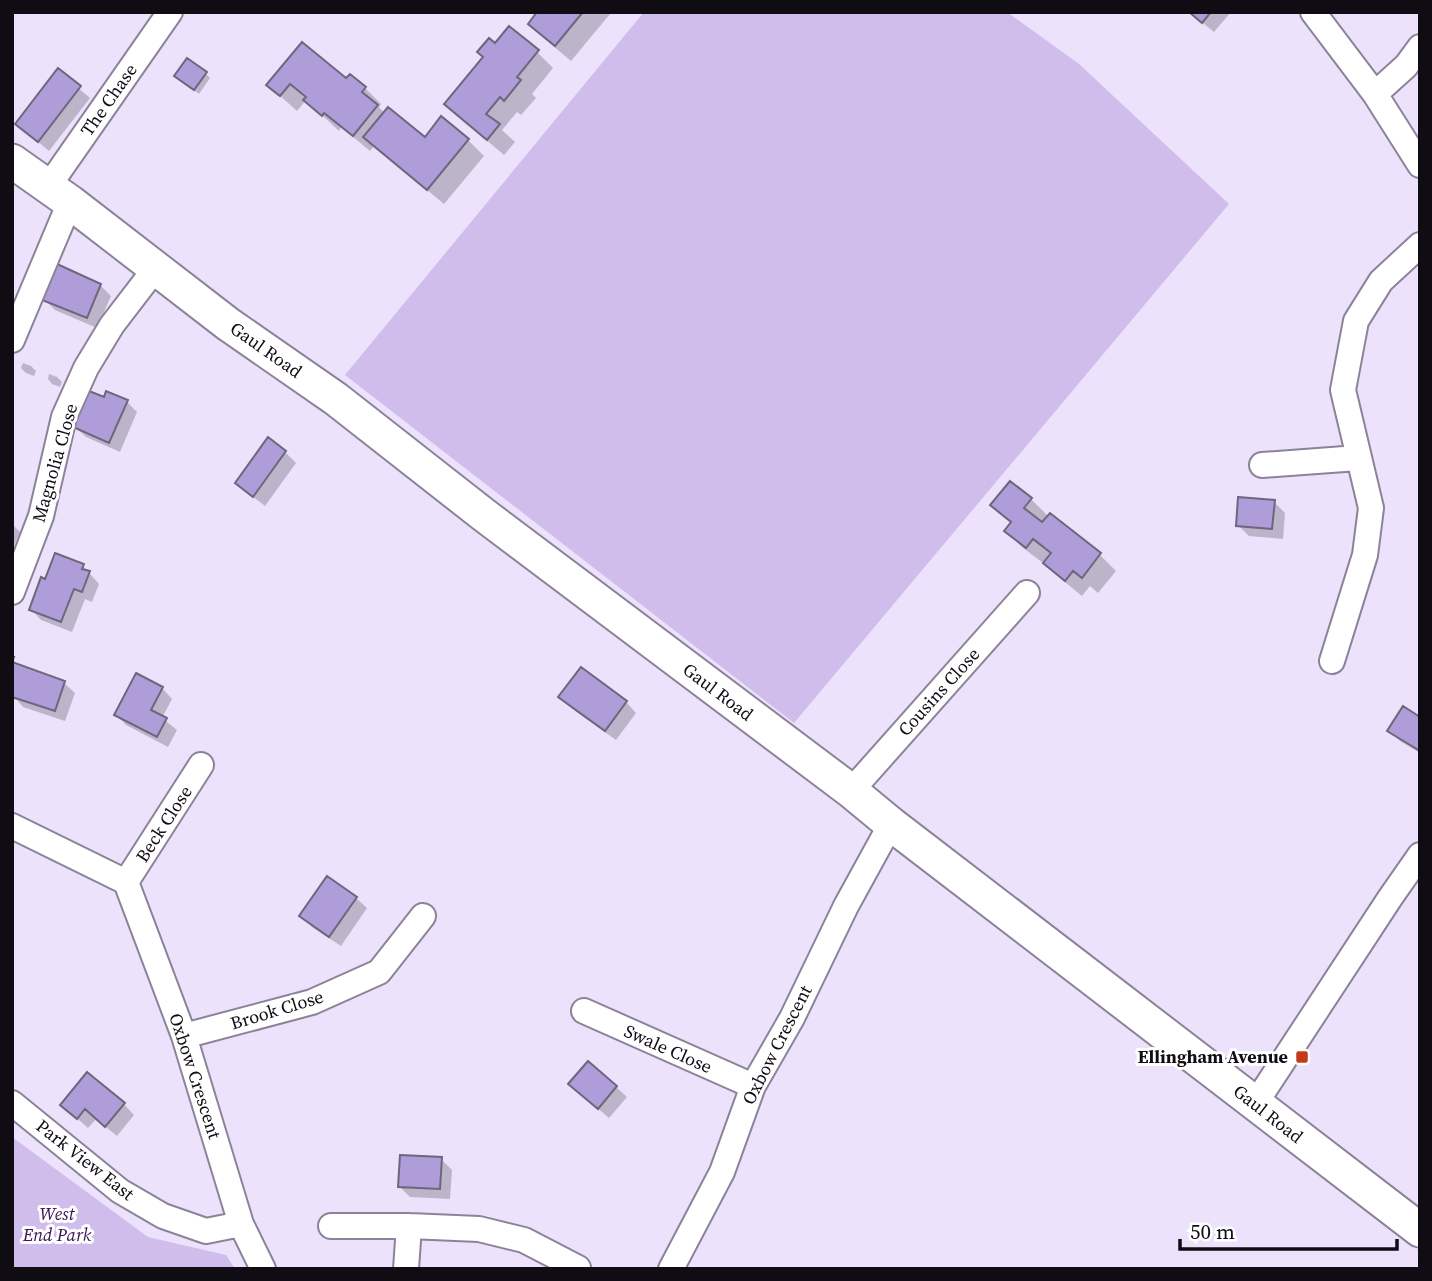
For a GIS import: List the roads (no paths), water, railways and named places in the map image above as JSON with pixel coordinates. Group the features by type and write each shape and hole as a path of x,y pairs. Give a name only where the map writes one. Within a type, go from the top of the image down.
{"street":[{"name":"The Chase","path":"12,340 59,195 170,12"},
{"path":"1313,12 1374,94 1420,165"},
{"path":"1374,94 1406,66 1420,47"},
{"name":"Gaul Road","path":"12,161 228,324 336,399 484,515 851,791 1420,1230"},
{"path":"1332,661 1365,555 1371,508 1343,390 1356,321 1381,281 1420,245"},
{"name":"Magnolia Close","path":"12,593 41,516 64,417 86,368 112,325 155,269"},
{"path":"1262,465 1358,458"},
{"name":"Cousins Close","path":"851,791 1027,593"},
{"name":"Beck Close","path":"126,882 201,765"},
{"name":"Oxbow Crescent","path":"671,1269 722,1172 753,1086 792,1018 846,906 891,824"},
{"path":"12,826 126,882"},
{"path":"1255,1104 1420,855"},
{"name":"Oxbow Crescent","path":"126,882 184,1036 241,1224 263,1269"},
{"name":"Brook Close","path":"184,1036 312,1002 379,972 424,916"},
{"name":"Swale Close","path":"584,1011 753,1086"},
{"name":"Park View East","path":"12,1103 120,1191 163,1216 206,1231 241,1224"},
{"path":"331,1226 479,1229 524,1240 578,1268"},
{"path":"406,1269 410,1226"}],"place":[{"name":"Ellingham Avenue","path":"1302,1057"}],"park label":[{"name":"West End Park","path":"57,1224"}]}
